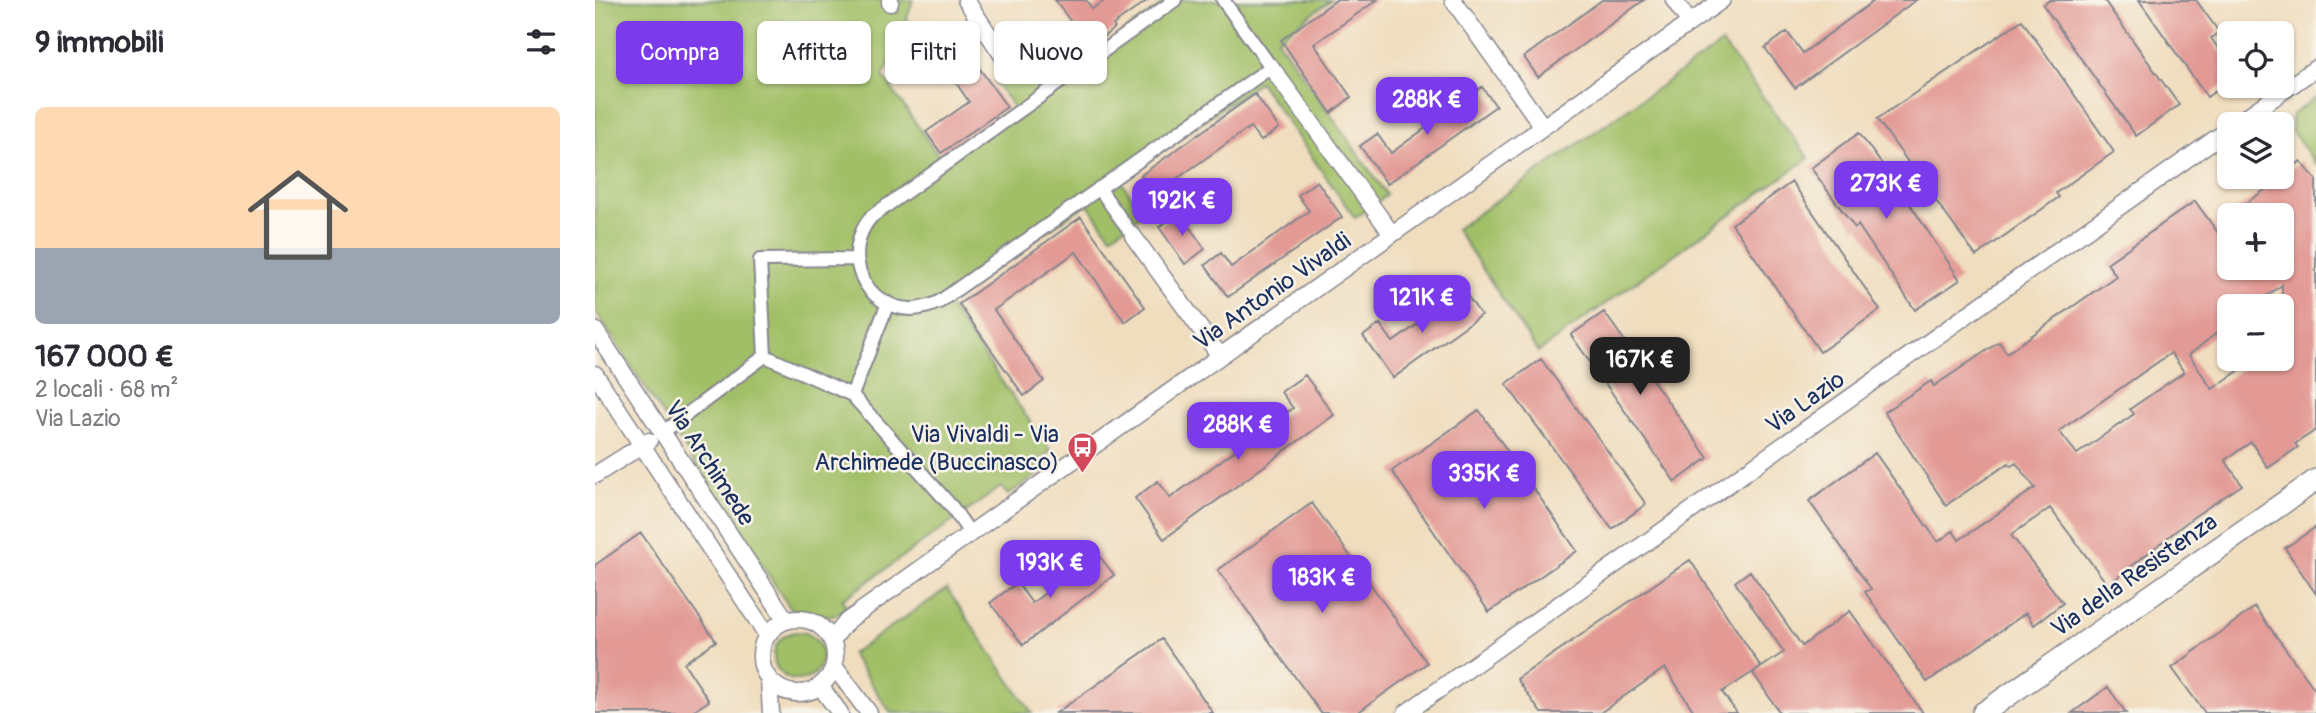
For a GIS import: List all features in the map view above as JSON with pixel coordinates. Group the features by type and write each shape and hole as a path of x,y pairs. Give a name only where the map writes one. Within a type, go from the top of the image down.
{"street":[{"path":"966,0 984,23 994,45"},
{"path":"1175,0 877,212 862,228 856,243 860,274 869,288 897,307 924,308 939,302 1271,66"},
{"path":"1223,0 1392,234"},
{"path":"1453,0 1543,127"},
{"path":"1674,0 1690,23"},
{"name":"Via Antonio Vivaldi","path":"827,634 1723,0"},
{"path":"2253,112 2316,68"},
{"name":"Via Lazio","path":"1406,713 2217,138"},
{"path":"1099,188 1220,356"},
{"path":"765,356 760,260 856,259"},
{"path":"852,395 888,303"},
{"name":"Via Archimede","path":"595,330 786,620"},
{"path":"765,356 852,395 952,508 970,533"},
{"path":"595,475 663,432 765,356"},
{"name":"Via Archimede","path":"595,374 767,635"},
{"name":"Via della Resistenza","path":"1983,713 2316,480"},
{"path":"799,618 812,621 827,634 835,649 834,666 830,675 820,685 807,692 797,693 778,687 769,679 763,669 762,645 776,626 786,620 799,618"},
{"path":"834,666 869,713"},
{"path":"769,679 771,713"},
{"path":"820,685 840,713"},
{"path":"777,713 797,693"}],"green space":[{"path":"595,0 913,0 906,21 885,21 883,76 885,84 889,84 942,161 1015,110 997,84 1045,84 1047,87 1051,84 1107,84 1107,44 1169,0 1331,0 1277,39 1387,195 1355,218 1259,82 1120,180 1144,213 1111,236 1087,203 946,302 1051,451 1034,463 1041,472 1008,495 1001,487 842,600 848,609 832,616 790,608 595,311"},
{"path":"1722,43 1809,158 1538,352 1456,229"},
{"path":"2316,97 2316,164 2294,134 2294,114"},
{"path":"947,589 1032,713 891,713 851,654"},
{"path":"798,632 807,633 815,639 821,647 821,665 815,673 807,679 798,680 789,679 781,673 775,665 774,656 775,647 781,639 789,633"}],"building":[{"path":"1055,0 1086,0 1092,9 1106,0 1148,0 1113,25 1115,28 1107,34 1107,21 1070,21"},
{"path":"1336,0 1377,0 1314,44 1351,97 1331,113 1281,40"},
{"path":"1602,0 1644,0 1538,77 1524,57"},
{"path":"1875,0 1916,0 1795,88 1765,48 1787,32 1803,53"},
{"path":"2050,0 2104,0 2179,105 2136,136 2043,5"},
{"path":"2139,0 2196,0 2217,29 2217,34 2211,38 2217,47 2217,90 2207,97"},
{"path":"2022,20 2114,152 2056,193 2059,197 1976,256 1877,119"},
{"path":"980,69 1007,107 941,153 926,132 969,102 957,84 980,84"},
{"path":"1482,87 1496,106 1387,184 1360,146 1377,134 1391,153"},
{"path":"1255,94 1279,128 1261,141 1250,127 1171,183 1180,195 1164,207 1141,175"},
{"path":"1859,133 1960,280 1915,310 1858,225 1855,228 1811,168"},
{"path":"2301,161 2316,180 2316,430 2295,444 2298,447 2268,468 2251,442 2225,460 2242,485 2192,518 2108,585 2050,508 2011,535 2063,603 2034,625 2026,613 1927,682 1865,592 1871,589 1809,501 1875,453 1938,542 1953,531 1959,540 2035,488 2016,463 2011,466 2009,463 1946,505 1884,412 1931,381 1934,386 1999,342 2007,353 2116,276 2107,263 2195,201 2217,231 2217,280 2294,280 2294,203 2246,203 2266,189 2294,189 2294,167","holes":["2171,353 2184,372 2130,409 2134,414 2077,454 2059,431"]},
{"path":"1317,181 1342,217 1228,297 1205,265 1221,253 1231,267 1309,211 1298,195"},
{"path":"1792,182 1880,310 1820,352 1732,224"},
{"path":"1179,212 1205,249 1185,264 1159,227"},
{"path":"1081,217 1145,307 1125,322 1076,252 994,310 1044,381 1024,396 959,304"},
{"path":"1464,291 1481,315 1393,378 1363,336 1380,324 1393,342"},
{"path":"1604,312 1708,458 1675,482 1571,335"},
{"path":"1541,359 1646,504 1612,529 1506,384"},
{"path":"1305,375 1334,415 1164,539 1135,498 1158,481 1170,498 1293,408 1281,392"},
{"path":"1479,410 1577,551 1489,612 1392,471"},
{"path":"1312,503 1427,663 1357,713 1321,713 1218,570"},
{"path":"2316,527 2316,594 2285,548"},
{"path":"641,533 716,641 684,663 709,701 690,713 595,713 595,565"},
{"path":"1097,553 1114,575 1023,645 990,603 1017,583 1032,603"},
{"path":"1690,560 1761,667 1722,692 1737,713 1695,713 1665,668 1600,713 1541,713 1517,679"},
{"path":"1750,571 1802,646 1850,611 1923,713 1780,713 1753,673 1784,652 1735,582"},
{"path":"2255,607 2316,691 2316,713 2205,713 2172,668"},
{"path":"1162,639 1213,713 1056,713"},
{"path":"2108,687 2126,713 2072,713"}],"place":[{"name":"Via Vivaldi - Via Archimede (Buccinasco)","path":"1082,475"}]}
